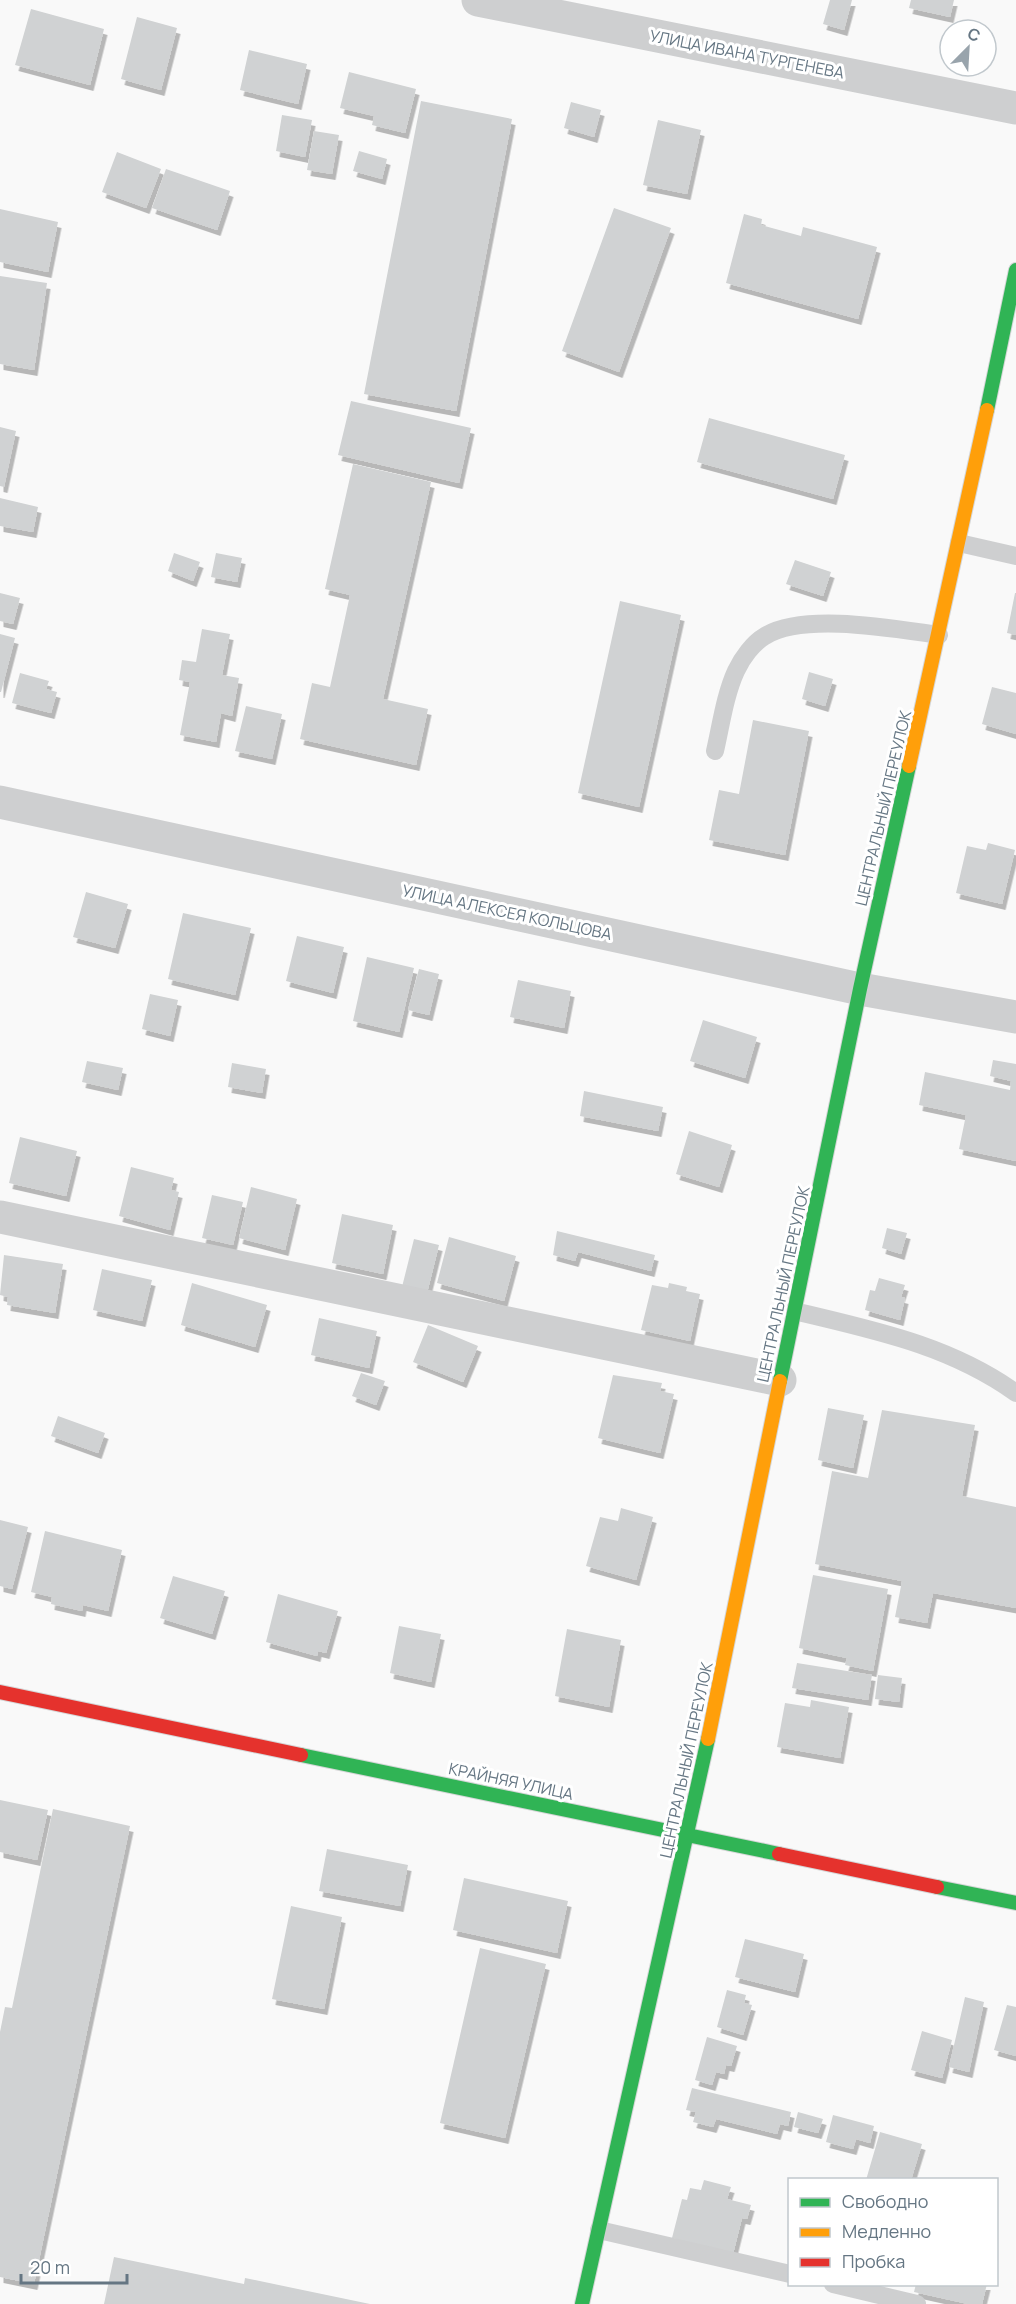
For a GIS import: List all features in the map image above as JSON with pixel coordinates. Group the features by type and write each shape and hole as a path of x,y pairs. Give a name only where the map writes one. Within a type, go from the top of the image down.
{"street":[{"name":"УЛИЦА ИВАНА ТУРГЕНЕВА","path":"478,0 1016,108"},
{"name":"ЦЕНТРАЛЬНЫЙ ПЕРЕУЛОК","path":"582,2304 688,1835 860,989 959,543 1016,270"},
{"name":"УЛИЦА АЛЕКСЕЯ КОЛЬЦОВА","path":"0,802 860,989 1016,1017"},
{"path":"0,1217 780,1380"},
{"name":"КРАЙНЯЯ УЛИЦА","path":"0,1692 1016,1904"}],"lane":[{"path":"959,543 1016,556"},
{"path":"715,752 736,671 753,646 765,636 781,629 809,625 885,627 939,635"},
{"path":"794,1311 909,1339 940,1350 965,1362 1016,1393"},
{"path":"599,2230 788,2274"},
{"path":"841,2286 917,2304"}],"building":[{"path":"830,0 852,0 844,30 823,24"},
{"path":"911,0 954,0 950,17 909,8"},
{"path":"31,9 104,29 90,85 15,65"},
{"path":"137,17 177,28 161,90 121,79"},
{"path":"249,50 307,64 298,104 240,90"},
{"path":"349,72 416,89 405,133 372,125 374,116 340,108"},
{"path":"421,101 512,119 456,411 364,394"},
{"path":"571,102 601,110 594,137 564,128"},
{"path":"282,115 312,120 305,157 276,151"},
{"path":"658,120 701,130 687,194 643,185"},
{"path":"314,131 339,135 332,174 307,170"},
{"path":"359,151 387,159 382,179 353,171"},
{"path":"117,152 161,169 146,208 102,192"},
{"path":"166,169 230,191 217,230 152,208"},
{"path":"614,208 671,228 619,372 562,351"},
{"path":"0,209 58,222 48,272 0,262"},
{"path":"744,214 762,219 761,225 801,236 803,227 877,247 858,319 726,283"},
{"path":"0,276 47,283 34,370 0,364"},
{"path":"351,401 471,428 459,483 338,455"},
{"path":"709,418 845,455 833,499 697,462"},
{"path":"0,427 16,431 4,487 0,486"},
{"path":"353,464 431,482 383,699 428,709 416,765 300,739 312,683 330,687 350,595 325,589"},
{"path":"0,498 38,507 33,532 0,526"},
{"path":"174,553 200,562 193,581 168,571"},
{"path":"216,553 242,558 237,582 211,577"},
{"path":"795,560 831,572 823,596 786,584"},
{"path":"0,593 20,598 13,624 0,621"},
{"path":"1016,593 1016,635 1007,633"},
{"path":"620,601 681,615 639,807 578,793"},
{"path":"202,629 230,634 222,675 239,678 232,716 221,713 216,742 180,735 190,682 179,680 182,660 196,662"},
{"path":"0,634 15,638 1,692 0,692"},
{"path":"809,672 833,679 825,706 802,699"},
{"path":"20,673 49,681 46,689 57,692 51,713 12,703"},
{"path":"992,687 1016,693 1016,734 982,724"},
{"path":"246,706 282,714 272,759 235,751"},
{"path":"753,720 809,731 785,855 709,840 719,790 739,794"},
{"path":"988,843 1015,850 1002,904 956,893 967,846 986,850"},
{"path":"86,892 128,904 115,948 73,937"},
{"path":"183,913 251,928 235,995 168,979"},
{"path":"297,936 344,947 333,993 286,981"},
{"path":"367,957 414,968 399,1032 353,1021"},
{"path":"419,969 439,974 429,1015 408,1010"},
{"path":"518,980 571,991 564,1028 510,1017"},
{"path":"150,994 178,1000 170,1036 142,1029"},
{"path":"703,1020 757,1037 745,1078 690,1061"},
{"path":"993,1060 1016,1064 1016,1161 959,1149 966,1115 919,1105 925,1072 1010,1090 1011,1081 990,1076"},
{"path":"87,1061 123,1068 118,1090 82,1082"},
{"path":"232,1063 266,1069 262,1093 228,1087"},
{"path":"584,1091 663,1107 658,1131 580,1116"},
{"path":"689,1131 732,1145 719,1187 676,1174"},
{"path":"20,1137 77,1151 66,1196 9,1183"},
{"path":"131,1167 174,1178 171,1190 179,1192 170,1230 119,1216"},
{"path":"251,1187 297,1199 285,1250 239,1238"},
{"path":"212,1195 243,1202 233,1245 202,1238"},
{"path":"342,1214 393,1225 383,1274 332,1263"},
{"path":"887,1228 907,1233 901,1254 882,1248"},
{"path":"557,1231 655,1255 651,1271 578,1252 575,1261 553,1255"},
{"path":"449,1237 516,1256 504,1301 437,1283"},
{"path":"414,1239 439,1245 427,1293 402,1287"},
{"path":"4,1255 63,1264 55,1313 7,1305 8,1297 0,1295"},
{"path":"102,1269 152,1280 142,1321 93,1310"},
{"path":"879,1278 905,1285 901,1297 905,1298 900,1320 865,1310 870,1290 875,1291"},
{"path":"192,1283 267,1305 255,1347 181,1325"},
{"path":"669,1283 687,1287 686,1291 700,1294 690,1341 641,1330 652,1285 668,1288"},
{"path":"319,1318 377,1331 369,1368 311,1355"},
{"path":"428,1325 478,1346 463,1382 413,1362"},
{"path":"361,1373 385,1381 376,1405 352,1396"},
{"path":"613,1375 662,1383 660,1391 674,1394 660,1453 598,1438"},
{"path":"828,1408 864,1415 853,1468 818,1460"},
{"path":"882,1410 975,1425 962,1496 1016,1507 1016,1608 933,1593 927,1623 895,1617 902,1581 815,1564 832,1471 868,1478"},
{"path":"58,1416 105,1433 98,1453 51,1436"},
{"path":"621,1508 653,1517 636,1580 586,1566 600,1517 618,1521"},
{"path":"0,1520 28,1527 12,1589 0,1586"},
{"path":"45,1531 122,1550 108,1611 83,1605 82,1611 51,1604 52,1597 31,1592"},
{"path":"813,1575 888,1589 873,1671 845,1665 847,1658 799,1648"},
{"path":"173,1576 225,1591 212,1634 160,1618"},
{"path":"278,1594 338,1611 326,1653 318,1651 317,1656 266,1642"},
{"path":"399,1626 441,1634 431,1682 390,1673"},
{"path":"567,1629 621,1640 609,1707 555,1696"},
{"path":"797,1663 872,1675 868,1700 792,1688"},
{"path":"878,1675 902,1678 899,1702 875,1699"},
{"path":"811,1700 849,1707 840,1758 777,1747 785,1703 810,1707"},
{"path":"0,1800 48,1810 37,1860 0,1852"},
{"path":"53,1809 130,1826 34,2284 0,2277 0,2032 5,2007 12,2008"},
{"path":"327,1849 408,1865 400,1906 319,1891"},
{"path":"464,1878 568,1901 557,1953 453,1930"},
{"path":"291,1906 342,1917 324,2009 272,1999"},
{"path":"745,1939 804,1954 795,1992 735,1977"},
{"path":"480,1948 546,1964 505,2138 440,2123"},
{"path":"727,1990 746,1995 744,2003 752,2005 743,2035 717,2027"},
{"path":"965,1997 984,2002 969,2072 949,2067"},
{"path":"1007,2005 1016,2007 1016,2056 994,2050"},
{"path":"922,2031 952,2040 942,2078 911,2070"},
{"path":"707,2037 737,2046 731,2066 726,2065 724,2074 716,2072 712,2085 695,2080"},
{"path":"692,2088 791,2112 788,2126 780,2124 777,2134 716,2119 713,2127 693,2122 696,2112 686,2110"},
{"path":"798,2112 823,2119 818,2133 794,2127"},
{"path":"833,2115 874,2126 870,2143 856,2139 853,2149 826,2142"},
{"path":"880,2132 922,2144 912,2178 867,2178"},
{"path":"704,2180 731,2187 727,2199 751,2205 747,2219 742,2218 733,2254 672,2238 682,2199 687,2200 690,2188 701,2190"},
{"path":"114,2257 244,2284 245,2278 370,2304 104,2304"},
{"path":"916,2286 986,2286 982,2304 968,2304 914,2292"}],"traffic: fast":[{"path":"987,410 1016,270"},
{"path":"780,1381 860,989 909,766"},
{"path":"582,2304 708,1739"},
{"path":"301,1755 779,1854"},
{"path":"937,1887 1016,1903"}],"traffic: slow":[{"path":"909,766 987,410"},
{"path":"708,1739 780,1381"}],"traffic: jam":[{"path":"0,1692 301,1755"},
{"path":"779,1854 937,1887"}]}
